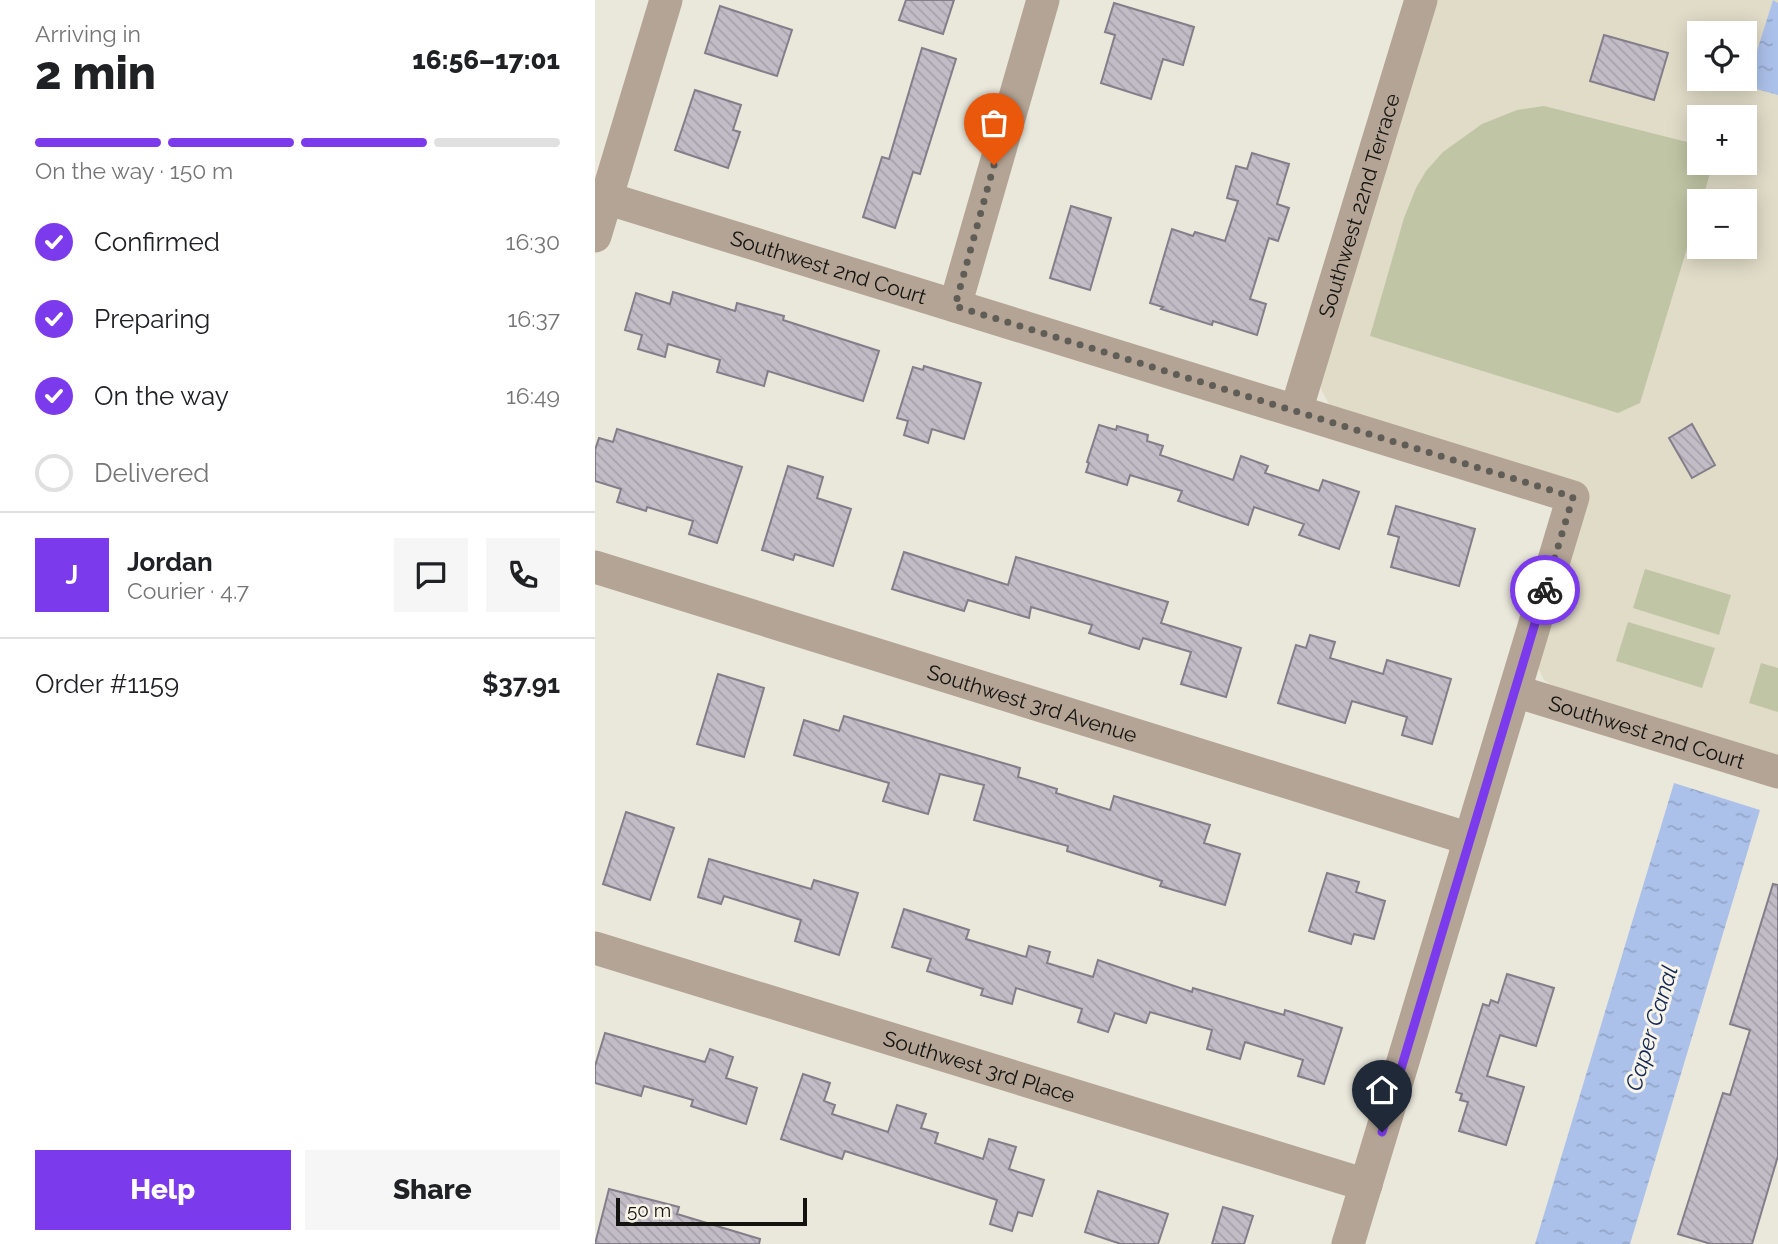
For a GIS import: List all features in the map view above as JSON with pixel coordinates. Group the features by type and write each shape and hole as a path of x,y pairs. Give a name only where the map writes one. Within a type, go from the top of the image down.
{"street":[{"path":"595,236 666,0"},
{"path":"955,306 1043,0"},
{"name":"Southwest 22nd Terrace","path":"1296,411 1421,0"},
{"name":"Southwest 2nd Court","path":"606,198 1573,497 1515,691 1778,772"},
{"name":"Southwest 3rd Avenue","path":"595,567 1470,839"},
{"path":"1348,1244 1515,691"},
{"name":"Southwest 3rd Place","path":"595,948 1366,1185"}],"shaded area":[{"path":"1432,0 1778,0 1778,756 1558,689 1544,680 1537,665 1585,492 1330,406 1321,389 1321,369"}],"green space":[{"path":"1544,106 1687,142 1687,175 1710,175 1705,189 1687,189 1687,248 1640,403 1618,413 1370,336 1404,218 1426,171 1443,152 1482,124 1517,110"},
{"path":"1645,569 1731,595 1719,635 1633,608"},
{"path":"1628,622 1715,648 1702,688 1616,661"},
{"path":"1761,663 1778,668 1778,712 1749,703"}],"water":[{"path":"1773,0 1778,3 1778,95 1757,89 1757,51"},
{"name":"Caper Canal","path":"1674,783 1760,810 1630,1244 1535,1244"}],"building":[{"path":"906,0 954,0 943,34 899,20"},
{"path":"1114,3 1194,27 1183,65 1163,59 1151,99 1101,83 1115,35 1105,32"},
{"path":"720,6 792,30 777,76 705,53"},
{"path":"1604,35 1668,53 1654,100 1590,81"},
{"path":"922,48 956,59 920,174 913,172 895,228 863,217 882,157 889,159"},
{"path":"695,90 741,105 733,130 740,132 728,168 675,150"},
{"path":"1252,153 1289,164 1277,204 1289,208 1278,241 1269,238 1250,299 1266,304 1257,335 1213,321 1212,325 1150,303 1172,229 1193,236 1195,232 1225,241 1238,201 1227,198 1236,166 1247,169"},
{"path":"1071,206 1111,218 1090,290 1050,278"},
{"path":"673,292 735,311 737,303 784,316 783,320 879,351 863,401 768,371 764,386 717,372 720,360 668,344 665,357 638,349 642,335 625,330 636,293 670,304"},
{"path":"924,366 981,383 964,439 932,429 928,443 904,435 908,421 897,418 913,367 923,370"},
{"path":"1692,424 1715,465 1692,478 1669,438"},
{"path":"1099,425 1116,430 1117,426 1148,435 1147,441 1163,446 1160,455 1233,480 1241,456 1268,466 1265,473 1319,491 1323,480 1359,492 1339,549 1299,535 1304,524 1254,507 1248,525 1178,501 1182,491 1130,475 1127,485 1086,472"},
{"path":"617,429 742,467 717,543 689,534 693,521 647,507 646,511 617,502 621,489 595,481 595,450 599,438 613,442"},
{"path":"788,466 823,477 817,498 851,509 833,566 795,554 793,560 762,550"},
{"path":"1396,506 1475,529 1459,586 1391,567 1399,537 1388,534"},
{"path":"904,552 1008,585 1016,557 1168,602 1161,623 1241,648 1226,697 1181,684 1191,652 1143,638 1139,649 1089,633 1092,625 1031,607 1029,618 968,600 964,611 892,589"},
{"path":"1310,635 1335,642 1330,658 1383,674 1387,660 1451,679 1432,744 1402,735 1407,717 1352,701 1345,723 1278,703 1296,645 1306,648"},
{"path":"718,674 764,688 744,757 697,744"},
{"path":"844,716 1020,768 1018,777 1057,789 1056,793 1110,810 1114,796 1210,825 1204,843 1240,854 1225,905 1160,886 1162,881 1067,851 1068,846 974,820 984,785 940,774 928,814 883,801 889,783 794,755 804,720 839,731"},
{"path":"626,812 674,828 650,900 603,884"},
{"path":"709,859 811,889 814,880 858,893 839,955 795,941 801,920 724,896 721,904 698,897"},
{"path":"1327,873 1359,882 1356,892 1385,901 1374,939 1354,934 1351,944 1309,931"},
{"path":"1773,884 1778,885 1778,1156 1752,1244 1711,1244 1678,1234 1723,1093 1730,1095 1750,1030 1730,1024"},
{"path":"904,909 969,930 966,939 1026,957 1029,946 1050,952 1047,963 1093,977 1098,960 1192,992 1193,988 1284,1015 1285,1010 1342,1028 1324,1084 1298,1076 1303,1060 1245,1042 1240,1059 1207,1049 1212,1030 1150,1012 1146,1023 1115,1013 1108,1032 1078,1022 1082,1009 1016,988 1012,1004 981,995 983,989 927,971 931,959 892,947"},
{"path":"1507,974 1554,988 1536,1046 1500,1035 1487,1076 1524,1087 1506,1145 1459,1131 1468,1102 1460,1100 1462,1094 1456,1092 1483,1004 1489,1006 1491,1000 1498,1003"},
{"path":"605,1033 705,1062 710,1049 733,1057 726,1078 757,1088 746,1124 691,1106 693,1100 644,1086 641,1096 595,1083 595,1066"},
{"path":"803,1074 830,1083 824,1101 835,1105 832,1114 888,1132 897,1105 926,1114 921,1128 938,1133 935,1143 983,1159 989,1139 1016,1147 1009,1169 1044,1180 1032,1216 1018,1212 1012,1231 990,1224 997,1200 845,1151 842,1159 781,1139"},
{"path":"609,1189 679,1207 677,1214 760,1239 759,1244 595,1244"},
{"path":"1098,1191 1168,1214 1158,1244 1121,1244 1085,1232"},
{"path":"1223,1207 1253,1216 1244,1244 1212,1244"}],"way so far":[{"path":"994,165 955,306 1573,497 1545,590"}],"route":[{"path":"1382,1132 1545,590"}]}
